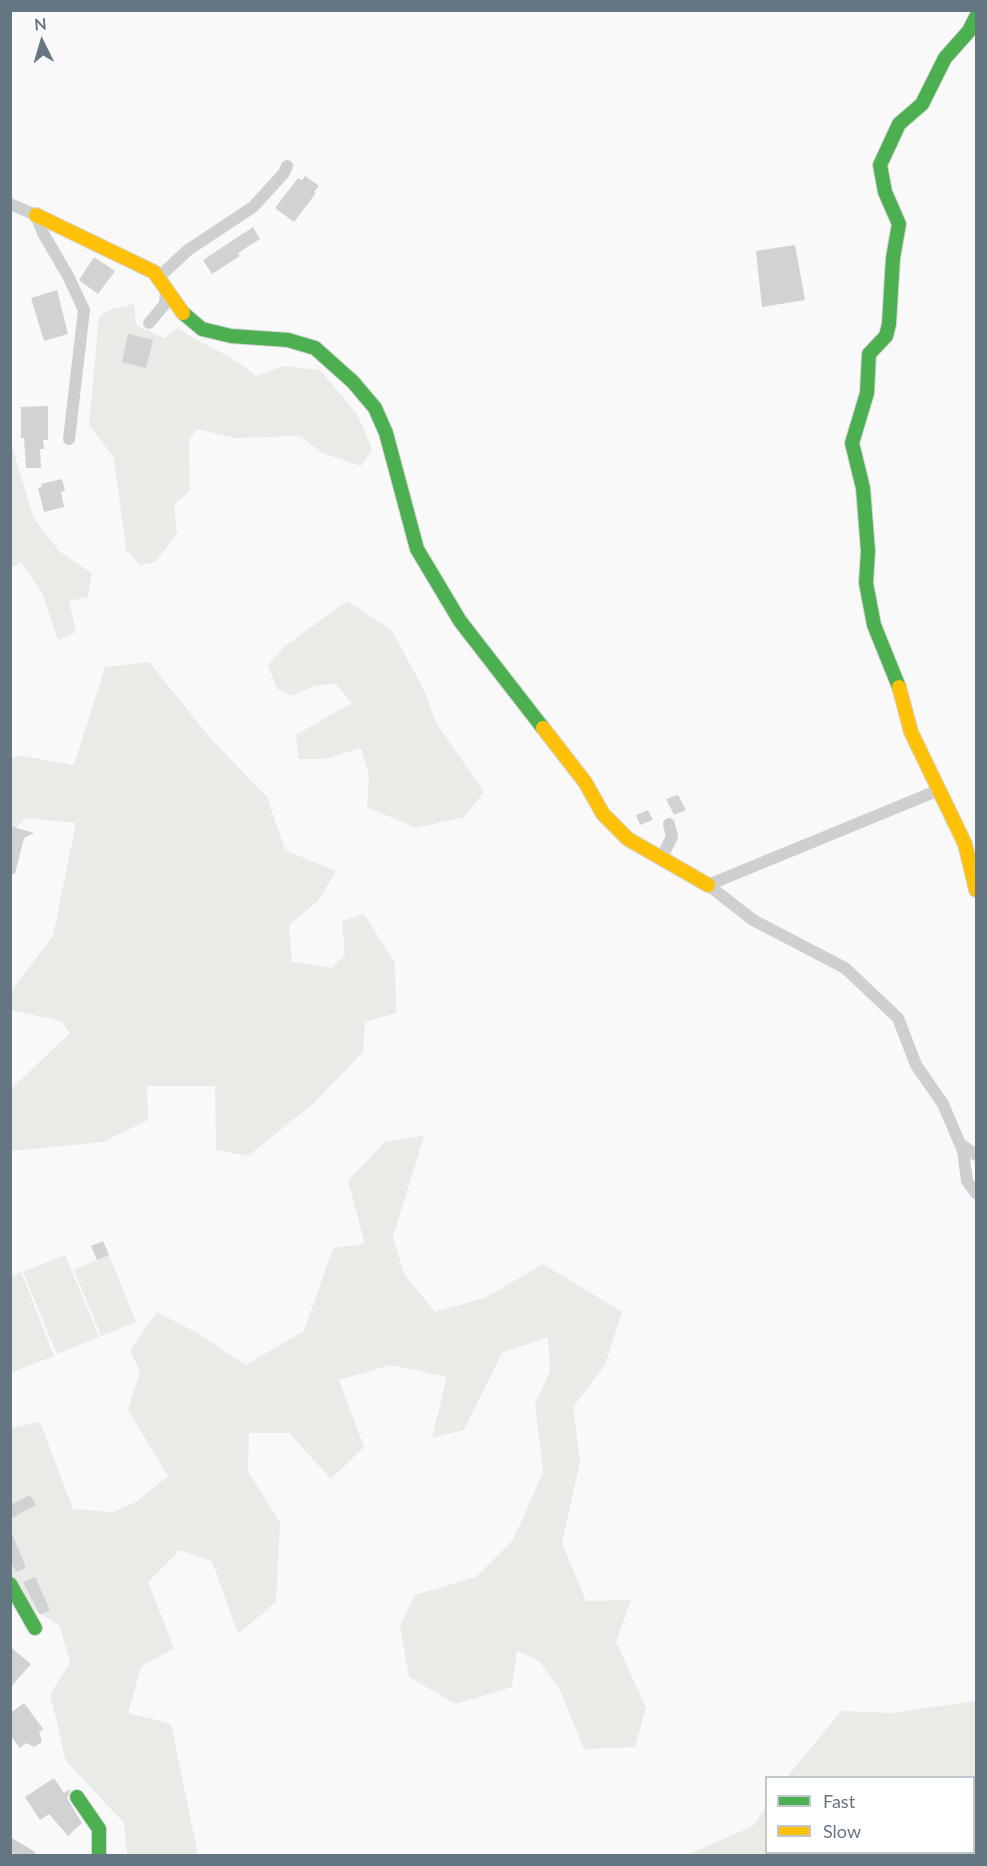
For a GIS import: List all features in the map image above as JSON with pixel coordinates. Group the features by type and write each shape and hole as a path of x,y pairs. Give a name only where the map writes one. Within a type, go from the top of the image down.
{"street":[{"path":"976,17 969,32 945,58 921,104 899,124 880,165 885,192 899,224 893,258 889,324 886,336 869,354 867,393 852,443 863,488 868,551 866,583 874,625 898,683 911,732 965,844 976,890"},
{"path":"158,278 188,250 253,207 284,173 286,166"},
{"path":"10,204 154,272 184,314 202,329 231,336 288,340 315,348 353,382 375,408 386,433 417,549 431,577 486,656 585,782 603,813 628,839 708,885 753,920 845,968 898,1018 916,1065 933,1093 943,1104 963,1150 967,1181 976,1193"},
{"path":"36,215 43,233 68,276 84,310 69,439"},
{"path":"149,323 165,304 166,291"},
{"path":"708,885 939,790"},
{"path":"661,859 672,837 669,824"},
{"path":"959,1143 976,1155"},
{"path":"10,1584 35,1628"},
{"path":"77,1797 99,1829 99,1856"},
{"path":"10,1844 30,1856"}],"shaded area":[{"path":"134,304 136,325 164,338 177,328 238,362 256,376 283,366 320,370 357,414 372,449 361,466 322,453 300,436 234,438 197,429 189,439 190,490 174,505 177,534 155,562 140,565 126,550 114,458 89,425 99,317 110,310"},
{"path":"10,440 34,519 60,552 92,573 88,597 69,601 76,632 58,640 42,592 21,563 11,567"},
{"path":"347,601 392,631 424,690 436,723 484,792 464,817 416,828 367,807 369,776 361,748 324,759 299,759 296,735 352,703 335,683 314,686 291,696 277,689 268,665 285,646"},
{"path":"149,662 211,739 267,797 285,850 336,871 318,901 289,925 292,962 331,968 345,955 342,921 364,914 395,963 396,1013 365,1022 363,1052 314,1103 248,1156 216,1150 215,1086 147,1086 148,1120 103,1142 11,1151 11,1089 70,1033 61,1021 11,1010 10,995 53,936 76,823 26,818 11,833 11,758 23,756 74,765 105,667"},
{"path":"424,1136 393,1237 404,1274 435,1312 485,1298 543,1264 622,1312 605,1365 573,1407 580,1462 562,1543 586,1601 631,1600 616,1642 646,1707 635,1747 584,1749 560,1690 540,1662 517,1650 512,1687 456,1704 409,1677 400,1626 415,1595 476,1577 513,1540 543,1472 535,1404 550,1371 548,1337 502,1353 464,1430 432,1438 447,1377 391,1365 339,1380 364,1447 331,1479 289,1433 249,1433 248,1471 280,1523 276,1602 238,1634 212,1561 180,1550 148,1582 174,1648 141,1667 128,1713 171,1724 198,1855 127,1855 124,1823 66,1761 50,1694 70,1663 60,1626 18,1599 11,1580 11,1428 40,1422 73,1509 113,1512 136,1502 168,1476 128,1410 140,1372 130,1350 157,1312 201,1335 246,1365 304,1331 333,1248 365,1244 348,1180 386,1141"},
{"path":"65,1255 99,1337 57,1354 23,1272"},
{"path":"109,1255 136,1322 101,1336 74,1270"},
{"path":"21,1272 54,1356 13,1372 10,1365 11,1276"},
{"path":"976,1701 976,1781 975,1776 788,1776 841,1711 892,1713"},
{"path":"765,1808 765,1854 865,1855 687,1855 753,1826"}],"building":[{"path":"305,176 319,186 294,222 275,208 298,178 302,180"},
{"path":"253,227 260,239 238,253 240,256 212,274 203,260"},
{"path":"795,245 805,300 762,307 756,251"},
{"path":"94,257 115,271 98,294 79,280"},
{"path":"57,290 68,334 44,341 31,298"},
{"path":"128,334 153,340 146,368 122,362"},
{"path":"48,406 48,440 43,440 44,449 40,449 41,468 26,468 24,438 21,438 21,407"},
{"path":"62,479 65,491 61,492 64,507 44,512 38,488 42,487 41,484"},
{"path":"678,795 686,810 674,815 666,799"},
{"path":"648,810 653,820 640,825 636,815"},
{"path":"10,826 34,833 24,838 15,874 10,874"},
{"path":"103,1241 109,1255 97,1260 91,1246"},
{"path":"30,1495 36,1505 10,1519 10,1505"},
{"path":"11,1531 26,1568 16,1572 10,1560"},
{"path":"35,1577 50,1610 40,1615 23,1582"},
{"path":"10,1647 31,1664 10,1688"},
{"path":"24,1703 43,1729 39,1732 42,1742 34,1747 26,1743 20,1748 10,1735 10,1713"},
{"path":"54,1778 64,1793 71,1789 67,1798 82,1823 68,1836 49,1814 40,1820 25,1797"}],"traffic: fast":[{"path":"899,687 874,625 866,583 868,551 863,488 852,443 867,393 869,354 886,336 889,324 893,258 899,224 885,192 880,165 899,124 922,104 945,58 969,31 976,17"},
{"path":"183,313 202,329 231,336 288,340 315,348 353,382 375,408 386,433 417,549 460,621 543,728"},
{"path":"10,1584 35,1628"},
{"path":"77,1797 99,1829 99,1856"}],"traffic: slow":[{"path":"36,215 154,272 183,313"},
{"path":"899,687 911,732 965,844 976,890"},
{"path":"543,728 585,782 603,814 628,839 708,885"}]}
